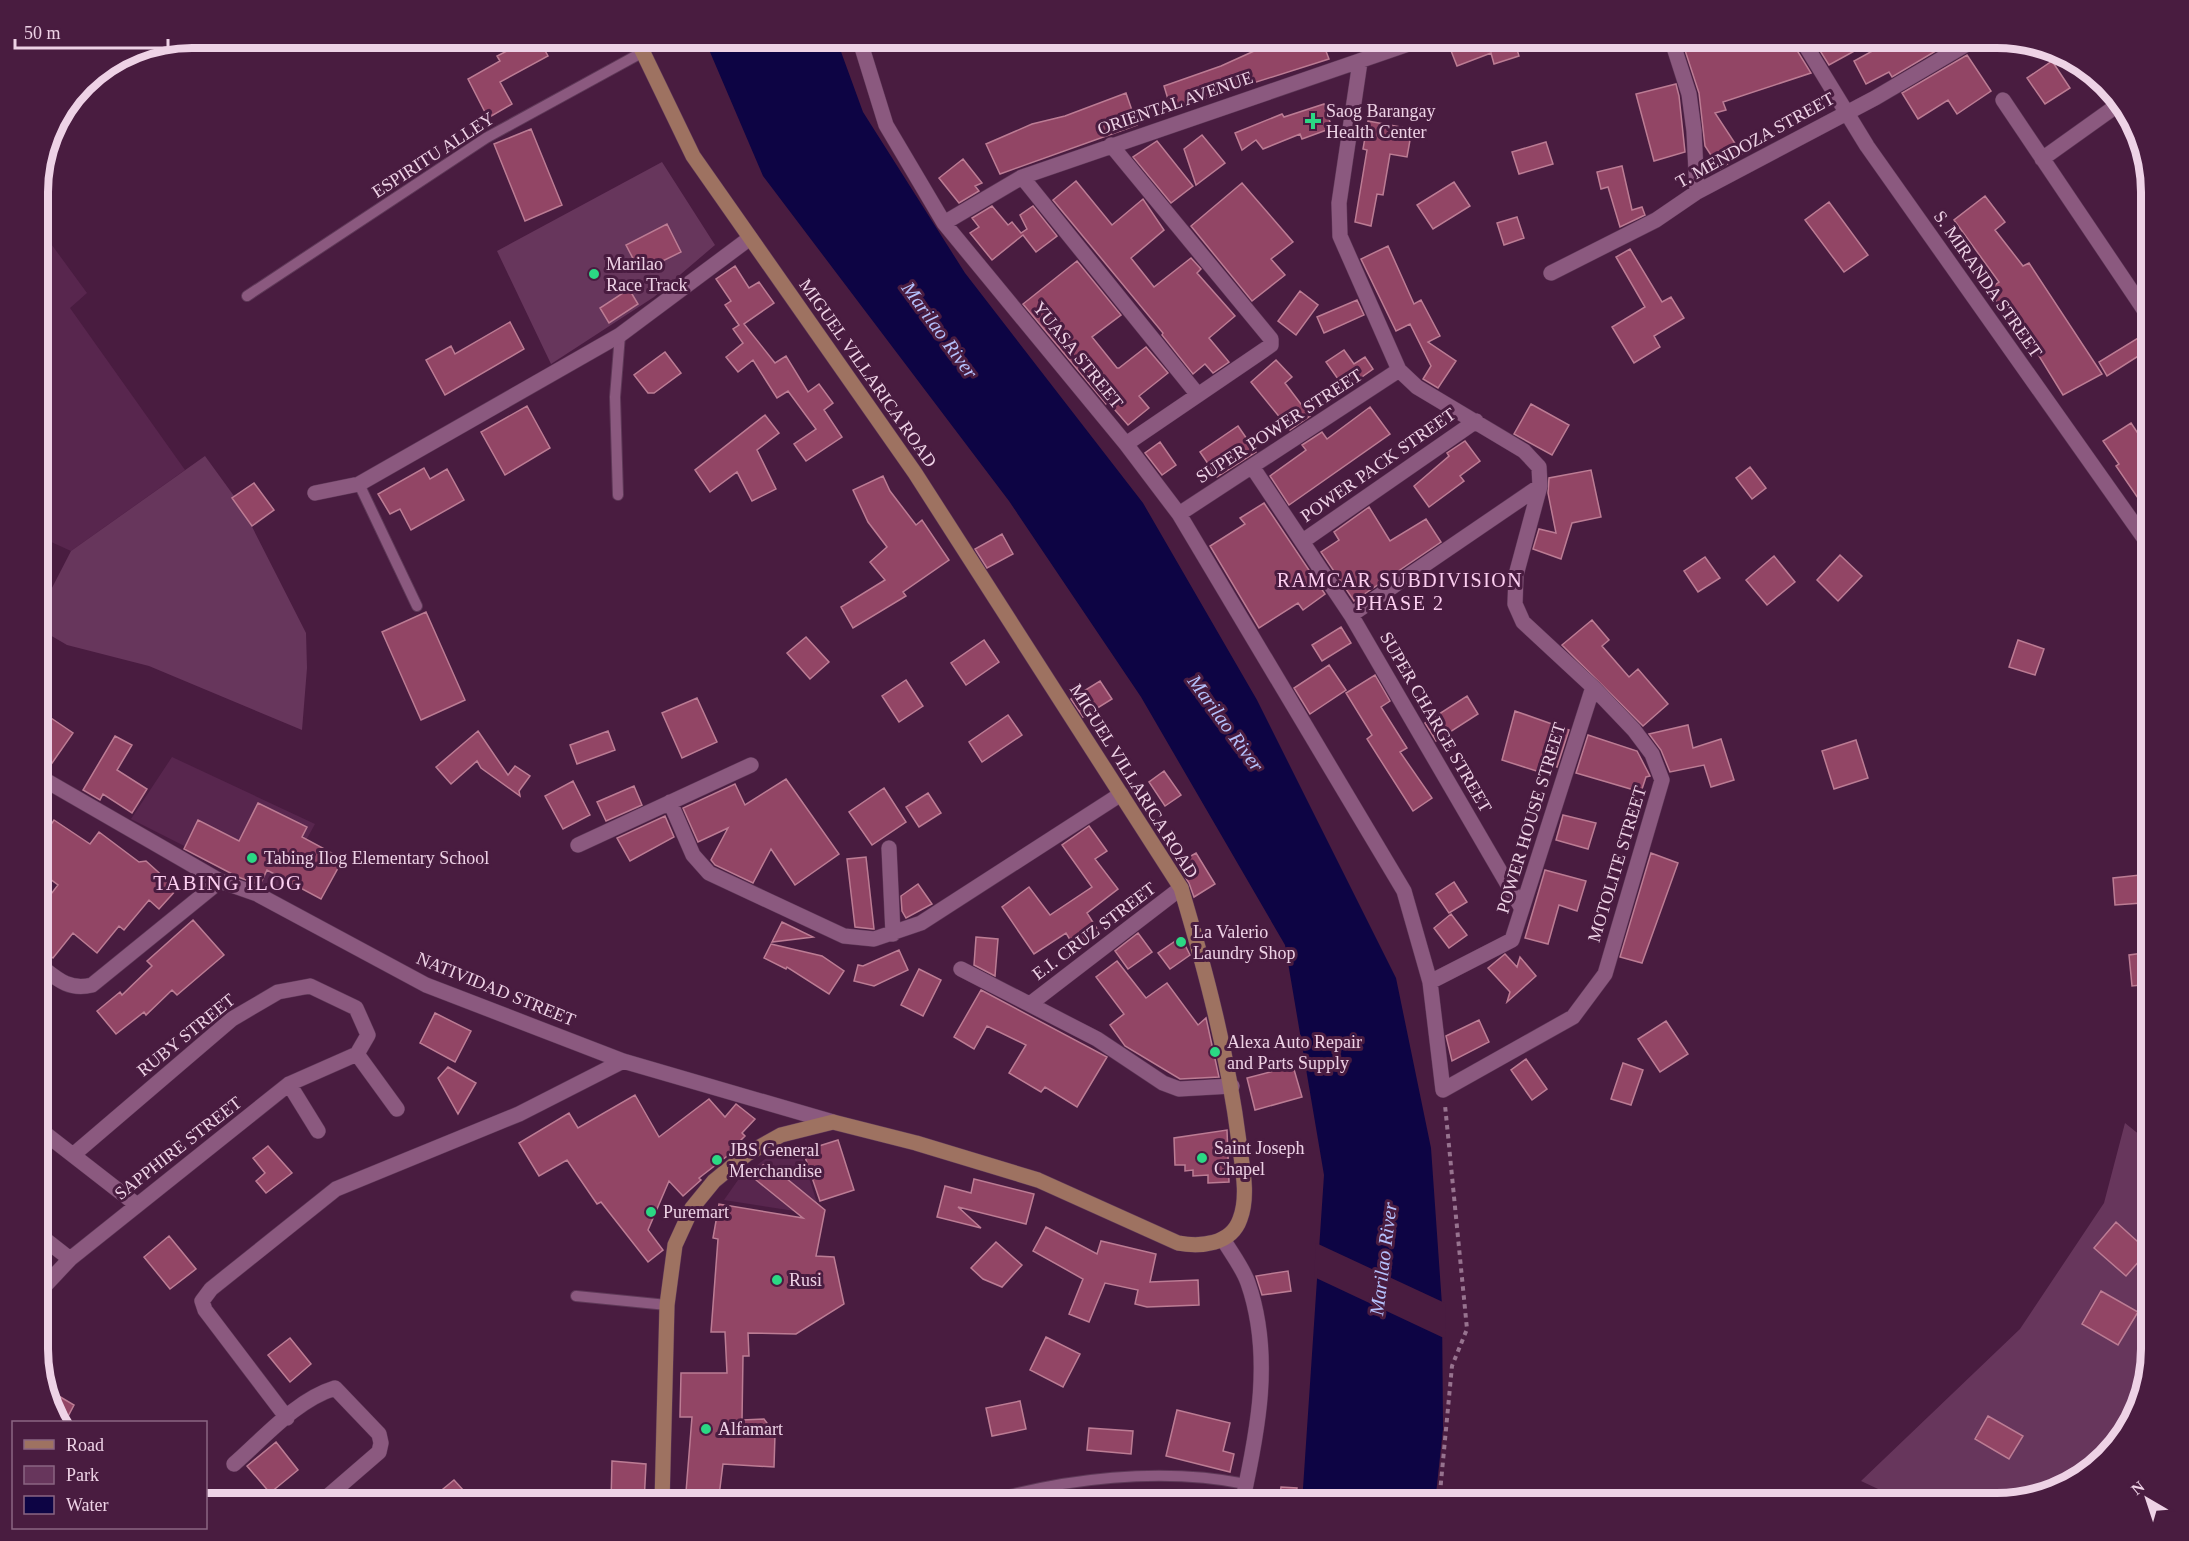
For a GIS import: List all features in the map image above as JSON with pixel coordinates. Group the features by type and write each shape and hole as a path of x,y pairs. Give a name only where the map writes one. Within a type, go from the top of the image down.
{"main road":[{"name":"MIGUEL VILLARICA ROAD","path":"641,48 693,156 915,473 1181,888 1204,964 1232,1086 1244,1179 1241,1217 1223,1239"},
{"path":"662,1493 667,1305 675,1245 692,1208 714,1181 747,1154 781,1135 833,1122 916,1143 1038,1180 1178,1243 1198,1247 1223,1239"}],"street":[{"name":"YUASA STREET","path":"862,48 886,125 944,223 1126,444 1179,514 1404,891 1430,982 1443,1090"},
{"name":"ORIENTAL AVENUE","path":"944,223 1022,177 1398,48"},
{"path":"1674,48 1689,94 1694,131 1697,192"},
{"name":"S. MIRANDA STREET","path":"1807,48 1898,191 2141,534"},
{"name":"T. MENDOZA STREET","path":"1551,273 1656,220 1697,192 1959,48"},
{"path":"1351,615 1540,486 1539,467 1524,451 1417,387 1399,370 1340,236 1339,204 1360,62"},
{"path":"2003,100 2141,305"},
{"path":"2042,159 2114,108"},
{"path":"1111,145 1271,339 1270,345 1126,444"},
{"path":"1022,177 1198,395"},
{"path":"315,493 359,484 620,335 750,238"},
{"name":"SUPER POWER STREET","path":"1179,514 1253,468 1399,370"},
{"name":"POWER PACK STREET","path":"1303,541 1476,421"},
{"name":"SUPER CHARGE STREET","path":"1253,468 1351,615 1522,909"},
{"name":"MOTOLITE STREET","path":"1443,1090 1573,1017 1605,974 1662,780 1652,754 1634,730 1593,687 1523,622 1515,604 1515,575 1540,486"},
{"name":"POWER HOUSE STREET","path":"1430,982 1512,940 1593,687"},
{"path":"578,846 751,765"},
{"name":"NATIVIDAD STREET","path":"48,782 220,881 257,894 426,985 623,1061 833,1122"},
{"path":"670,802 693,855 710,873 844,936 874,939 921,923 1121,794"},
{"path":"890,848 893,934"},
{"path":"48,972 64,984 79,988 92,985 220,881"},
{"name":"E.I. CRUZ STREET","path":"1030,1004 1181,888"},
{"path":"961,969 1097,1039 1163,1083 1179,1089 1232,1086"},
{"name":"RUBY STREET","path":"73,1155 232,1019 278,992 310,986 356,1008 368,1035 357,1054"},
{"path":"357,1054 397,1109"},
{"name":"SAPPHIRE STREET","path":"48,1282 70,1259 289,1084 357,1054"},
{"path":"287,1418 205,1310 202,1301 211,1289 336,1189 519,1114 623,1061"},
{"path":"289,1084 318,1131"},
{"path":"48,1136 137,1205"},
{"path":"1223,1239 1247,1281 1261,1332 1261,1404 1244,1493"},
{"path":"48,1242 70,1259"},
{"path":"234,1464 287,1418 317,1396 335,1388 379,1434 381,1443 379,1452 332,1493"}],"lane":[{"name":"ESPIRITU ALLEY","path":"247,296 486,138 643,52"},
{"path":"618,495 615,397 620,335"},
{"path":"359,484 417,606"},
{"path":"576,1296 667,1305"},
{"path":"1030,1493 1094,1480 1194,1476 1246,1484"}],"path":[{"path":"1440,1493 1452,1365 1467,1329 1443,1090"}],"shaded area":[{"path":"48,240 87,293 70,308 185,470 71,551 48,541"},
{"name":"Tabing Ilog Elementary School","path":"172,757 315,824 277,893 131,819"},
{"path":"799,1147 821,1215 724,1200 738,1180 765,1159 780,1150"}],"green space":[{"name":"Marilao Race Track","path":"662,162 715,245 654,297 551,364 497,251"},
{"path":"205,456 242,507 306,633 307,668 302,730 149,666 67,645 48,634 48,596 71,551"},
{"path":"2125,1123 2141,1136 2140,1367 2130,1404 2122,1421 2105,1444 2077,1469 2043,1485 2015,1492 1887,1493 1861,1481 2020,1329 2104,1203"}],"water":[{"name":"Marilao River","path":"708,48 840,48 863,112 965,273 1143,503 1257,700 1396,978 1431,1148 1442,1305 1443,1429 1436,1493 1303,1493 1324,1175 1285,945 1141,697 1009,501 763,176"}],"pier":[{"path":"1316,1243 1445,1303 1446,1339 1314,1277"}],"building":[{"path":"513,48 544,48 548,56 500,82 512,104 488,118 468,79 500,61 497,56"},
{"path":"1261,48 1265,50 1270,48 1325,48 1329,59 1171,109 1164,86 1221,66"},
{"path":"1450,48 1517,48 1519,56 1494,64 1491,53 1457,66"},
{"path":"1684,48 1790,48 1791,50 1796,48 1811,73 1723,102 1726,110 1715,113 1742,154 1720,169 1705,146 1699,93"},
{"path":"1818,48 1860,48 1829,65"},
{"path":"1878,48 1941,48 1892,77 1889,72 1866,84 1854,61"},
{"path":"1967,55 1991,91 1957,114 1948,100 1918,119 1902,93"},
{"path":"2052,61 2070,88 2045,104 2027,78"},
{"path":"1676,84 1685,152 1654,161 1636,94"},
{"path":"1126,93 1137,125 1000,174 986,144 1032,124 1065,116"},
{"path":"1324,104 1332,128 1302,139 1300,134 1263,149 1256,140 1242,150 1235,133 1282,114 1284,117"},
{"path":"1368,121 1412,129 1407,157 1390,154 1383,195 1377,194 1371,226 1355,222 1367,150 1363,149"},
{"path":"531,129 562,205 525,221 494,144"},
{"path":"1202,135 1225,163 1196,185 1184,149"},
{"path":"1157,141 1193,186 1171,203 1133,157"},
{"path":"1546,142 1553,164 1519,174 1512,152"},
{"path":"963,159 982,183 975,186 979,191 959,203 939,178"},
{"path":"1622,166 1632,210 1642,207 1645,215 1620,227 1608,187 1601,189 1597,172"},
{"path":"1076,181 1112,225 1143,199 1164,230 1131,258 1154,287 1191,258 1201,269 1197,273 1235,316 1209,338 1229,362 1213,373 1205,364 1193,374 1162,335 1163,333 1053,200"},
{"path":"1454,182 1470,206 1433,229 1417,205"},
{"path":"1242,183 1293,242 1271,259 1285,275 1252,301 1191,226"},
{"path":"1985,196 2005,222 1995,230 2023,266 2029,263 2102,374 2063,395 2031,343 2028,345 1988,290 1999,282 1954,220"},
{"path":"1829,202 1868,255 1844,272 1805,220"},
{"path":"992,206 1008,225 1012,222 1021,233 1027,229 1020,215 1033,206 1057,236 1036,252 1023,235 992,260 970,233 979,227 972,218"},
{"path":"1517,217 1524,238 1504,245 1497,223"},
{"path":"667,224 681,252 640,272 626,245"},
{"path":"1388,246 1414,304 1421,300 1440,336 1428,342 1456,361 1438,388 1423,379 1431,366 1410,324 1396,331 1361,259"},
{"path":"1630,249 1662,302 1671,297 1684,318 1654,336 1660,347 1634,363 1612,327 1645,307 1616,257"},
{"path":"1077,261 1121,315 1092,337 1117,368 1146,347 1168,373 1139,396 1149,408 1128,425 1108,402 1106,404 1023,304"},
{"path":"735,266 749,288 759,282 774,303 744,324 775,363 786,356 808,392 819,384 833,403 824,410 842,437 806,461 794,444 816,429 788,391 777,398 753,360 738,372 726,357 743,343 733,329 739,325 725,305 731,301 716,279"},
{"path":"629,289 638,304 609,323 600,308"},
{"path":"1300,291 1318,305 1296,335 1278,321"},
{"path":"1357,300 1364,315 1324,333 1317,317"},
{"path":"510,322 524,349 445,395 426,360 451,346 455,354"},
{"path":"2141,336 2141,354 2107,376 2099,362"},
{"path":"1344,350 1354,364 1365,357 1373,369 1345,389 1326,362"},
{"path":"665,352 681,373 654,393 648,393 634,375"},
{"path":"1276,360 1292,377 1285,383 1310,416 1290,430 1251,382"},
{"path":"1531,404 1569,425 1552,455 1514,434"},
{"path":"527,406 550,448 505,475 481,432"},
{"path":"1370,407 1390,434 1289,505 1270,476 1306,450 1302,445 1322,432 1327,439"},
{"path":"765,415 779,433 757,450 776,489 752,501 737,472 710,492 695,470"},
{"path":"2131,423 2139,435 2141,434 2141,502 2116,466 2119,464 2103,441"},
{"path":"1238,426 1256,452 1217,477 1200,452"},
{"path":"1465,441 1480,461 1460,476 1464,481 1429,507 1414,486 1449,456 1447,453"},
{"path":"1160,442 1176,465 1162,475 1145,453"},
{"path":"1750,467 1766,488 1752,499 1736,478"},
{"path":"424,468 430,479 447,469 464,500 411,530 400,509 390,514 378,494"},
{"path":"1591,470 1601,517 1572,523 1561,559 1533,549 1539,529 1556,533 1548,493 1549,478"},
{"path":"883,476 890,491 916,525 922,520 949,560 903,592 906,596 853,628 841,607 885,580 870,562 887,547 868,522 853,490"},
{"path":"254,483 274,510 252,526 232,498"},
{"path":"1264,503 1325,594 1303,610 1298,603 1259,628 1210,546 1245,524 1240,518"},
{"path":"1369,507 1390,541 1426,519 1441,542 1354,601 1321,552 1339,540 1334,532"},
{"path":"1002,534 1013,554 987,568 975,549"},
{"path":"1840,555 1862,576 1838,601 1817,580"},
{"path":"1774,556 1795,582 1767,605 1746,580"},
{"path":"1705,557 1720,578 1698,592 1684,571"},
{"path":"426,612 465,700 421,720 382,632"},
{"path":"1592,620 1609,640 1602,646 1629,677 1638,669 1668,704 1643,726 1562,645"},
{"path":"1341,627 1351,643 1322,661 1312,645"},
{"path":"806,637 829,662 810,679 787,653"},
{"path":"984,640 999,662 966,685 951,663"},
{"path":"2018,640 2044,649 2035,675 2009,667"},
{"path":"1329,665 1346,690 1310,714 1294,688"},
{"path":"1375,675 1390,701 1381,707 1407,748 1400,752 1432,798 1413,811 1367,739 1372,735 1346,693"},
{"path":"906,680 923,706 899,722 882,696"},
{"path":"1100,681 1112,699 1083,717 1071,699"},
{"path":"1467,696 1478,714 1436,741 1425,723"},
{"path":"697,698 717,742 682,758 662,713"},
{"path":"1515,711 1569,730 1557,767 1546,763 1543,773 1502,760"},
{"path":"1008,715 1022,735 982,762 969,742"},
{"path":"51,718 73,733 50,766 48,765 48,722"},
{"path":"1688,725 1693,748 1721,739 1734,780 1711,787 1704,765 1670,772 1661,750 1649,734"},
{"path":"478,731 508,775 515,766 530,776 519,791 520,796 481,768 477,761 451,784 436,767"},
{"path":"608,731 615,750 577,764 570,745"},
{"path":"1588,735 1637,751 1650,776 1646,777 1641,792 1576,773"},
{"path":"115,736 132,745 117,770 147,789 132,813 103,794 100,800 83,790"},
{"path":"1856,740 1868,778 1834,789 1822,751"},
{"path":"1164,771 1181,795 1165,806 1149,782"},
{"path":"786,779 839,854 795,885 771,849 753,883 715,865 711,860 728,828 698,842 683,808 735,784 745,805"},
{"path":"573,781 590,815 563,829 545,796"},
{"path":"634,786 642,805 606,821 597,802"},
{"path":"884,788 906,822 872,845 849,812"},
{"path":"928,793 941,813 919,827 906,807"},
{"path":"258,803 307,827 302,837 343,859 321,899 267,870 260,885 238,877 184,849 198,820 239,841"},
{"path":"1563,815 1596,823 1588,849 1556,840"},
{"path":"665,816 674,837 630,861 617,838"},
{"path":"54,820 90,844 99,832 139,862 146,861 177,889 159,909 149,900 124,930 119,926 97,953 73,933 53,958 48,954 48,898 58,885 48,878 48,829"},
{"path":"1089,826 1107,851 1095,859 1118,889 1087,913 1099,932 1075,948 1066,933 1034,954 1002,907 1029,887 1050,915 1092,887 1062,845"},
{"path":"1196,853 1215,884 1194,897 1189,883 1177,864"},
{"path":"1651,853 1678,863 1642,963 1620,957"},
{"path":"866,857 874,929 855,927 847,859"},
{"path":"1545,870 1586,881 1577,911 1559,905 1548,944 1525,938"},
{"path":"2140,875 2141,903 2115,905 2113,878"},
{"path":"1454,882 1467,902 1449,913 1436,894"},
{"path":"918,884 932,904 906,918 902,911 901,896"},
{"path":"1451,914 1467,935 1449,948 1434,928"},
{"path":"193,920 224,955 177,995 172,990 146,1015 144,1012 116,1034 97,1011 120,992 122,995 152,966 147,961"},
{"path":"782,922 813,937 772,942"},
{"path":"1138,933 1152,952 1128,969 1115,951"},
{"path":"976,937 998,939 995,976 974,965"},
{"path":"1181,937 1190,955 1170,969 1158,953"},
{"path":"771,944 822,956 844,971 829,994 787,967 786,969 764,958"},
{"path":"899,950 908,970 874,986 854,981 858,965 863,966"},
{"path":"2141,953 2141,985 2132,986 2129,955"},
{"path":"1505,954 1517,967 1520,957 1536,976 1507,1002 1510,992 1488,968"},
{"path":"1117,961 1146,998 1167,983 1198,1025 1206,1018 1219,1077 1180,1079 1125,1046 1110,1025 1124,1014 1096,977"},
{"path":"919,969 941,980 923,1016 901,1005"},
{"path":"981,990 1107,1057 1077,1107 1045,1087 1041,1092 1009,1073 1026,1045 987,1026 974,1049 954,1037"},
{"path":"435,1013 471,1031 455,1062 420,1043"},
{"path":"1479,1020 1489,1042 1452,1061 1446,1036"},
{"path":"1666,1021 1688,1054 1660,1072 1638,1039"},
{"path":"1526,1059 1547,1089 1532,1100 1511,1070"},
{"path":"1623,1063 1643,1070 1631,1105 1611,1099"},
{"path":"1293,1066 1302,1097 1255,1110 1247,1078"},
{"path":"448,1067 476,1083 458,1114 438,1078"},
{"path":"635,1095 659,1137 709,1099 725,1117 736,1104 755,1119 742,1133 745,1136 730,1151 731,1153 699,1178 701,1180 683,1196 669,1181 648,1230 663,1250 648,1262 601,1202 597,1204 567,1160 539,1176 519,1143 569,1113 578,1128"},
{"name":"Saint Joseph Chapel","path":"1227,1130 1229,1182 1208,1183 1208,1175 1193,1176 1193,1170 1185,1171 1185,1165 1175,1165 1174,1138"},
{"path":"838,1140 854,1190 820,1201 803,1151"},
{"path":"268,1146 292,1173 266,1193 256,1181 265,1173 253,1158"},
{"path":"763,1165 770,1165 825,1210 816,1256 834,1257 844,1304 796,1334 748,1333 749,1356 743,1356 742,1420 764,1419 775,1434 774,1467 723,1464 719,1493 686,1492 692,1417 680,1417 681,1373 727,1373 725,1332 711,1332 718,1239 713,1238 719,1204 803,1218 756,1180 756,1174"},
{"path":"974,1179 1034,1194 1026,1224 958,1207 981,1228 937,1217 945,1186 971,1193"},
{"path":"2116,1222 2141,1245 2141,1259 2126,1276 2094,1248"},
{"path":"1046,1227 1097,1254 1101,1241 1156,1254 1150,1282 1198,1280 1199,1305 1147,1307 1135,1304 1138,1290 1105,1283 1089,1322 1069,1314 1083,1279 1033,1251"},
{"path":"169,1236 196,1269 170,1289 144,1257"},
{"path":"996,1242 1022,1265 1002,1287 983,1279 971,1268"},
{"path":"1288,1271 1291,1291 1262,1295 1256,1276"},
{"path":"2101,1291 2138,1312 2118,1345 2082,1324"},
{"path":"1046,1337 1080,1354 1063,1387 1030,1370"},
{"path":"290,1338 311,1364 290,1382 268,1355"},
{"path":"56,1394 74,1405 66,1420"},
{"path":"1020,1401 1026,1429 992,1436 986,1408"},
{"path":"1177,1410 1230,1423 1223,1451 1234,1454 1230,1472 1166,1456"},
{"path":"1988,1416 2023,1436 2009,1459 1975,1439"},
{"path":"1089,1428 1133,1431 1131,1454 1087,1450"},
{"path":"276,1442 298,1470 270,1493 247,1466"},
{"path":"612,1461 646,1464 645,1493 611,1493"},
{"path":"454,1480 466,1493 438,1493"},
{"path":"1281,1487 1297,1488 1296,1493 1280,1493"}],"place":[{"name":"Saog Barangay Health Center","path":"1313,121"},
{"name":"Marilao Race Track","path":"594,274"},
{"name":"Tabing Ilog Elementary School","path":"252,858"},
{"name":"La Valerio Laundry Shop","path":"1181,942"},
{"name":"Alexa Auto Repair and Parts Supply","path":"1215,1052"},
{"name":"Saint Joseph Chapel","path":"1202,1158"},
{"name":"JBS General Merchandise","path":"717,1160"},
{"name":"Puremart","path":"651,1212"},
{"name":"Rusi","path":"777,1280"},
{"name":"Alfamart","path":"706,1429"}],"district":[{"name":"RAMCAR SUBDIVISION PHASE 2","path":"1400,592"},
{"name":"TABING ILOG","path":"228,883"}]}
